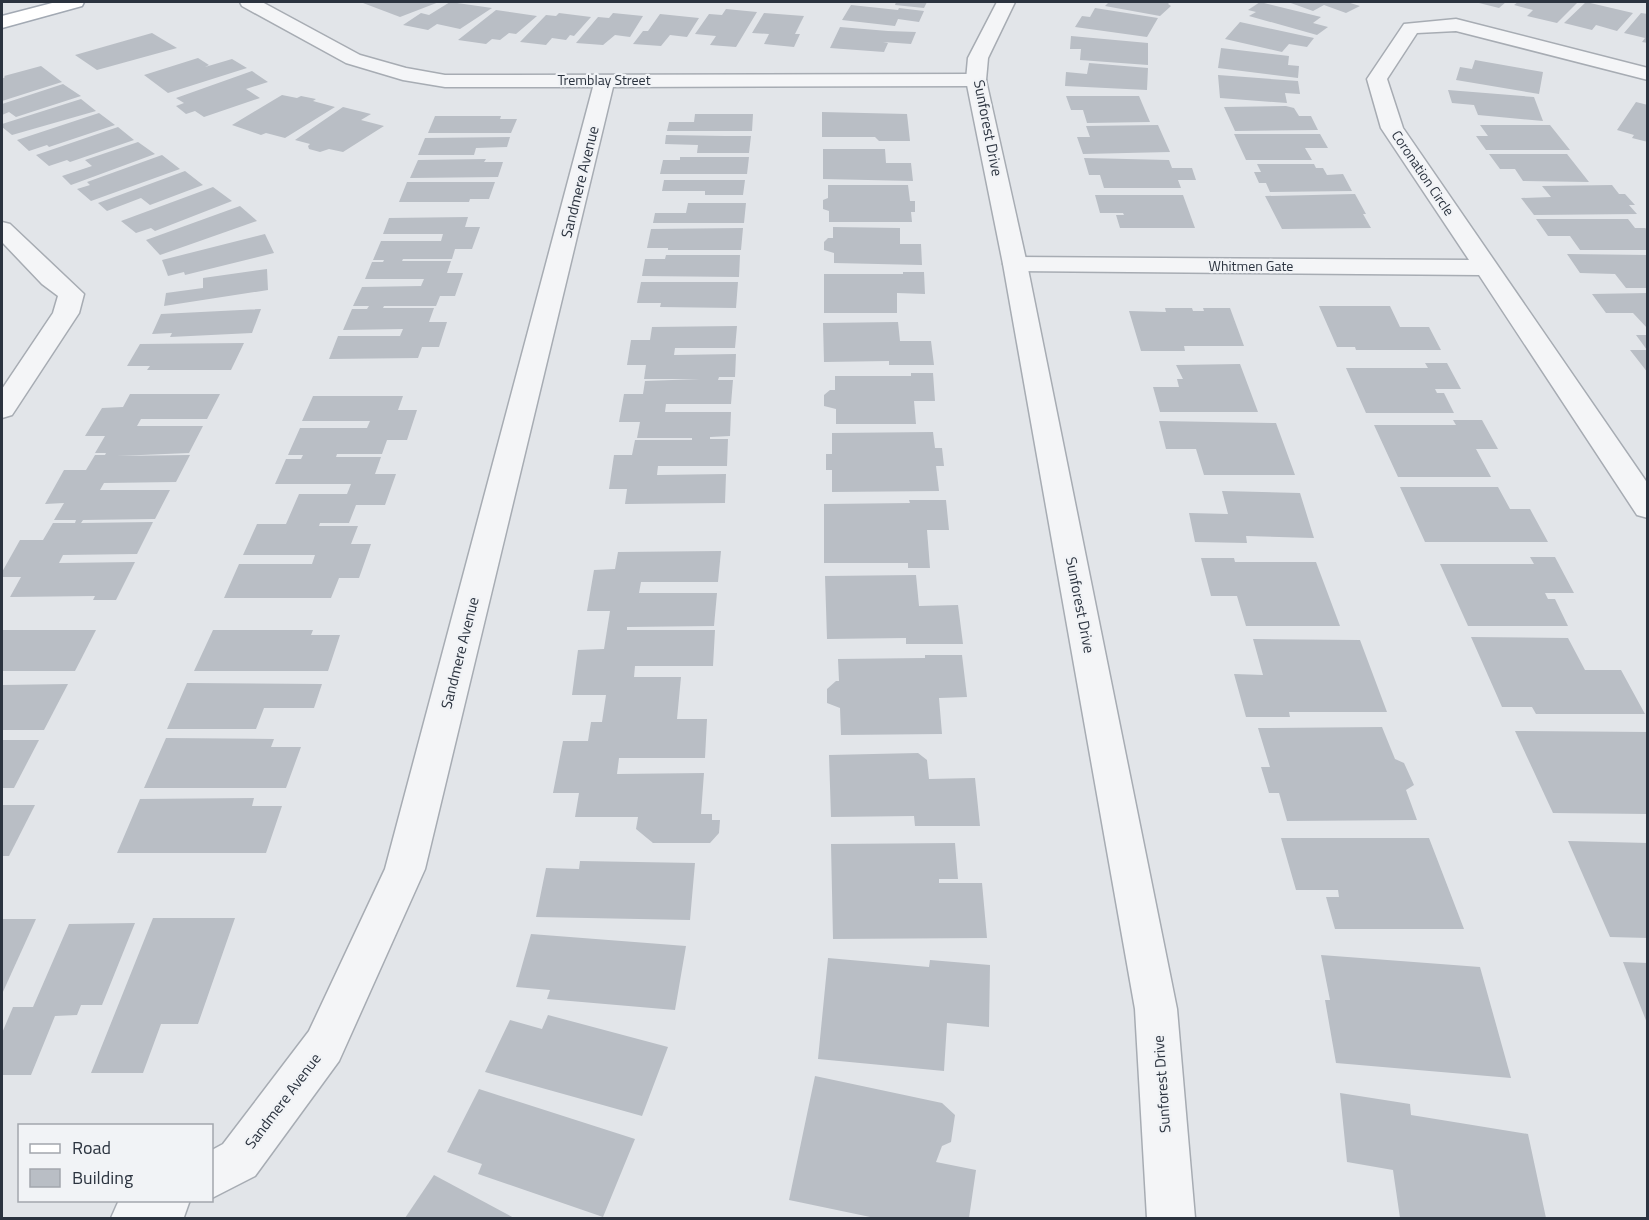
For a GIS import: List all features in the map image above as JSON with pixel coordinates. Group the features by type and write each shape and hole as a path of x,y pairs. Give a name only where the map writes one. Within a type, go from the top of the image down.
{"main road":[{"path":"2,22 75,2"}],"street":[{"name":"Tremblay Street","path":"249,2 353,59 404,74 445,81 976,80"},
{"name":"Sunforest Drive","path":"1006,2 978,58 976,80 1015,264 1156,1009 1172,1218"},
{"name":"Coronation Circle","path":"1642,492 1392,128 1377,79 1411,28 1456,25 1647,74"},
{"name":"Sandmere Avenue","path":"213,1174 239,1160 324,1046 405,869 605,80"},
{"path":"2,229 51,279 71,294 66,313 2,409"},
{"name":"Whitmen Gate","path":"1015,264 1488,268"},
{"path":"135,1218 163,1202"}],"building":[{"path":"439,2 400,17 363,3"},
{"path":"450,2 492,8 460,29 437,24 428,30 403,25 421,13 429,15"},
{"path":"896,2 927,2 924,8 895,5"},
{"path":"1109,2 1170,2 1168,4 1171,6 1160,16 1105,6"},
{"path":"1260,2 1321,17 1313,23 1328,27 1317,35 1249,16 1256,12 1248,10"},
{"path":"1288,2 1347,2 1360,6 1346,13 1324,5 1313,11"},
{"path":"1475,2 1506,2 1499,8"},
{"path":"1518,2 1578,2 1557,23 1527,16 1533,10 1514,5"},
{"path":"1586,2 1633,13 1617,31 1596,25 1592,30 1564,23"},
{"path":"851,5 924,11 919,22 898,19 895,26 842,20"},
{"path":"1095,8 1158,18 1147,37 1075,27 1082,16 1090,17"},
{"path":"726,9 757,12 736,47 710,45 716,36 695,34 709,14 722,15"},
{"path":"496,10 537,16 516,34 509,33 500,40 492,39 486,44 458,40"},
{"path":"559,13 591,17 574,36 570,35 566,40 552,38 546,45 520,42 546,15 556,16"},
{"path":"613,13 643,16 630,37 615,35 603,45 576,43 598,17 609,18"},
{"path":"764,13 804,16 795,34 800,34 794,47 764,44 769,34 752,33"},
{"path":"1641,13 1648,14 1648,43 1642,42 1645,38 1624,33"},
{"path":"660,14 699,18 687,37 670,35 661,46 633,44 643,31 648,31"},
{"path":"1240,22 1314,38 1307,47 1289,44 1282,52 1225,39"},
{"path":"840,27 916,32 911,44 883,42 888,43 884,52 830,48"},
{"path":"152,33 177,48 97,70 75,55"},
{"path":"1071,36 1148,43 1148,65 1080,60 1081,49 1070,49"},
{"path":"1221,48 1289,56 1288,65 1299,66 1298,78 1218,68"},
{"path":"198,58 209,65 205,67 232,59 247,68 168,93 144,75"},
{"path":"1475,60 1543,72 1539,94 1456,80 1460,67 1472,69"},
{"path":"1089,63 1148,68 1147,90 1065,86 1066,72 1087,74"},
{"path":"41,66 62,82 2,101 4,76"},
{"path":"252,71 268,82 246,89 260,98 204,117 195,111 186,114 176,106 184,103 176,98"},
{"path":"1218,75 1298,81 1300,94 1285,93 1287,103 1220,98"},
{"path":"63,84 81,96 16,117 9,112 2,115 2,104"},
{"path":"1448,90 1534,97 1543,121 1478,115 1474,105 1452,103"},
{"path":"282,95 316,99 313,101 335,107 285,138 266,133 261,135 232,125"},
{"path":"1066,96 1139,96 1150,122 1087,123 1083,110 1071,110"},
{"path":"81,99 96,111 12,135 2,127 2,124"},
{"path":"1636,102 1648,105 1648,142 1632,138 1634,135 1617,130"},
{"path":"1286,106 1294,108 1299,116 1311,116 1318,130 1235,131 1224,107"},
{"path":"343,107 371,114 361,120 384,126 343,152 329,149 320,152 309,149 310,144 295,140"},
{"path":"822,112 907,114 910,141 879,141 875,137 822,137"},
{"path":"99,113 115,125 49,147 47,145 29,151 17,140"},
{"path":"695,114 753,114 752,131 667,131 669,122 694,122"},
{"path":"435,116 501,116 500,119 517,119 511,133 428,133"},
{"path":"1158,125 1170,152 1083,154 1077,137 1090,137 1086,126"},
{"path":"1480,125 1550,125 1570,150 1486,150 1476,136 1488,136"},
{"path":"118,127 134,140 70,162 67,160 49,166 36,155"},
{"path":"1234,134 1320,134 1328,148 1305,148 1312,160 1246,160"},
{"path":"666,135 751,136 749,153 697,153 698,145 665,144"},
{"path":"510,137 507,147 476,148 474,155 418,155 425,138"},
{"path":"138,142 155,154 71,185 62,176 92,166 85,160"},
{"path":"823,149 885,149 886,163 911,163 913,181 823,179"},
{"path":"1489,154 1567,154 1589,182 1523,181 1515,169 1500,169"},
{"path":"162,155 180,169 91,201 77,189 90,185 87,182"},
{"path":"680,157 749,157 747,174 660,174 663,160 680,160"},
{"path":"1084,158 1169,160 1172,168 1192,168 1196,180 1178,180 1181,188 1104,188 1100,175 1089,175"},
{"path":"486,159 484,162 503,162 498,177 410,178 418,160"},
{"path":"1257,164 1314,164 1316,168 1323,168 1327,175 1343,174 1352,191 1270,192 1266,183 1259,183 1254,172 1261,172"},
{"path":"185,171 203,185 150,205 141,198 107,211 98,203"},
{"path":"664,180 745,180 743,195 705,195 705,191 662,191"},
{"path":"407,182 495,182 489,199 470,199 469,202 399,202"},
{"path":"828,185 908,185 910,201 915,201 915,212 911,212 912,222 829,222 829,211 823,209 823,200 828,198"},
{"path":"1612,185 1619,194 1625,194 1635,205 1629,205 1637,214 1534,215 1521,198 1551,197 1542,186"},
{"path":"213,187 232,201 155,231 151,228 136,233 121,221"},
{"path":"1355,194 1371,228 1282,229 1265,196"},
{"path":"1095,195 1183,195 1195,228 1120,228 1116,215 1124,215 1123,213 1100,213"},
{"path":"688,203 746,203 744,223 653,223 655,213 686,213"},
{"path":"240,206 257,221 160,255 146,240"},
{"path":"468,217 465,227 480,227 472,249 455,249 452,259 403,259 402,261 451,261 447,273 463,273 455,296 440,296 436,306 384,306 383,308 434,308 429,322 447,322 439,347 422,347 418,358 329,359 338,336 400,336 403,329 343,330 352,309 367,309 369,306 353,306 362,287 421,286 424,279 365,279 372,262 383,262 384,260 373,260 381,241 441,241 443,234 383,234 389,218"},
{"path":"1536,219 1628,219 1635,228 1648,230 1648,250 1580,250 1570,236 1548,236"},
{"path":"833,227 900,228 900,244 921,244 922,265 834,263 834,253 824,250 824,242 828,238 833,238"},
{"path":"743,228 741,250 647,248 651,229"},
{"path":"265,234 274,253 185,275 184,272 168,276 162,260"},
{"path":"1567,254 1648,255 1648,288 1626,288 1615,274 1580,273"},
{"path":"666,255 740,255 739,277 642,276 645,259 665,259"},
{"path":"267,269 268,290 164,306 166,293 203,288 203,278"},
{"path":"903,272 924,272 925,294 897,293 897,313 824,313 824,274 903,274"},
{"path":"641,282 738,282 736,308 660,307 661,303 637,303"},
{"path":"1648,293 1648,329 1633,313 1606,313 1592,294"},
{"path":"1319,306 1390,306 1400,327 1429,327 1441,350 1356,350 1355,347 1337,347"},
{"path":"1165,308 1192,308 1193,311 1204,311 1203,308 1230,308 1244,346 1184,346 1185,351 1141,351 1129,311 1166,312"},
{"path":"261,309 252,333 170,337 172,333 152,334 161,314"},
{"path":"898,322 900,341 931,341 934,365 889,365 889,361 824,362 823,323"},
{"path":"737,326 735,348 675,348 674,355 736,354 735,377 719,377 718,380 733,380 731,404 666,404 665,412 731,412 730,436 710,437 710,439 728,439 727,466 658,466 657,475 726,474 725,503 625,504 627,489 609,489 614,455 632,455 635,440 692,440 692,438 637,438 640,422 619,422 624,394 643,394 645,381 700,379 644,379 646,365 627,365 631,340 650,340 652,327"},
{"path":"1636,335 1648,335 1648,373 1630,350 1647,350"},
{"path":"244,343 231,370 147,370 150,366 127,366 140,344"},
{"path":"1425,363 1447,363 1461,389 1435,389 1437,393 1444,393 1454,413 1366,413 1346,368 1428,368"},
{"path":"1240,364 1258,412 1160,412 1153,387 1179,387 1177,379 1183,379 1176,365"},
{"path":"911,373 933,373 935,401 914,401 916,424 836,424 836,409 824,406 824,395 830,390 835,390 835,376 911,376"},
{"path":"130,394 220,394 207,419 141,419 137,426 203,426 189,453 117,456 190,455 176,482 104,483 100,490 170,490 155,519 83,520 81,523 153,522 137,554 63,555 59,563 135,562 116,600 93,600 95,596 10,597 21,577 2,577 2,572 20,540 43,540 53,523 75,523 76,520 54,520 64,503 45,504 64,470 86,470 95,455 105,455 106,453 95,453 105,436 85,436 102,408 123,407"},
{"path":"313,396 403,396 398,410 417,410 407,440 387,440 382,454 337,454 336,457 381,457 375,474 396,474 385,505 356,505 349,523 320,523 319,526 358,526 351,544 371,544 359,578 339,578 331,598 224,598 239,564 312,564 315,555 243,555 257,524 286,524 299,494 347,494 351,484 275,484 286,459 301,459 303,455 288,455 300,428 367,428 370,421 302,421"},
{"path":"1453,420 1482,420 1498,449 1476,449 1491,477 1398,477 1374,425 1456,425"},
{"path":"1159,421 1276,423 1295,475 1204,475 1196,449 1166,449"},
{"path":"933,432 935,448 942,448 944,466 936,466 939,491 832,492 832,470 826,470 826,454 832,454 832,433"},
{"path":"1400,487 1498,487 1510,509 1530,509 1548,542 1425,542"},
{"path":"1222,491 1300,493 1314,538 1246,536 1247,543 1195,542 1189,513 1228,514"},
{"path":"909,500 946,500 949,530 927,530 930,568 908,568 908,563 824,563 824,504 910,503"},
{"path":"721,551 718,582 641,582 639,593 717,593 714,626 627,627 627,630 715,630 713,666 635,666 634,677 681,677 677,719 707,719 705,758 619,758 617,774 704,773 701,814 712,814 712,820 720,820 719,833 710,843 653,843 636,829 638,817 575,817 579,793 553,793 563,741 588,741 591,722 602,722 606,695 572,695 578,650 604,649 610,611 587,611 594,570 615,569 618,552"},
{"path":"1530,557 1555,557 1574,593 1545,593 1548,599 1555,599 1568,626 1468,626 1440,564 1534,564"},
{"path":"1201,558 1234,558 1235,562 1316,562 1340,626 1246,626 1237,596 1211,596"},
{"path":"916,575 919,606 958,605 963,644 906,644 906,638 827,639 825,576"},
{"path":"2,630 96,630 75,671 2,671"},
{"path":"213,630 313,630 311,635 340,635 328,671 194,671"},
{"path":"1471,637 1568,638 1585,670 1621,670 1645,714 1536,714 1532,707 1502,707"},
{"path":"1253,639 1360,640 1387,712 1289,712 1290,717 1246,717 1234,674 1263,675"},
{"path":"925,655 962,655 967,697 939,698 942,734 841,735 840,708 827,703 827,689 839,681 838,659 925,658"},
{"path":"187,683 322,684 314,708 264,708 256,729 167,729"},
{"path":"68,684 44,730 2,730 2,685"},
{"path":"1382,727 1395,759 1404,763 1414,785 1406,790 1417,820 1287,821 1279,793 1269,793 1261,767 1270,767 1258,728"},
{"path":"1515,731 1648,732 1648,814 1553,813"},
{"path":"166,738 274,739 271,747 301,747 286,788 144,788"},
{"path":"2,740 39,740 14,788 2,788"},
{"path":"918,753 927,760 929,779 975,778 980,826 915,826 914,816 831,817 829,755"},
{"path":"254,798 252,806 282,806 266,853 117,853 140,799"},
{"path":"2,805 35,805 9,856 2,856"},
{"path":"1281,838 1429,838 1464,929 1335,929 1326,897 1339,897 1338,890 1296,890"},
{"path":"1568,841 1648,843 1648,938 1610,937"},
{"path":"955,843 958,879 939,879 939,883 982,883 987,938 833,939 831,844"},
{"path":"580,861 695,863 690,920 536,917 546,868 579,869"},
{"path":"153,918 235,918 198,1024 161,1024 143,1073 91,1073"},
{"path":"2,919 36,919 2,994"},
{"path":"135,923 102,1005 81,1005 77,1015 55,1016 31,1075 2,1075 2,1033 13,1007 33,1007 69,924"},
{"path":"531,934 686,946 675,1010 547,999 550,990 516,987"},
{"path":"1321,955 1480,967 1511,1078 1336,1063 1325,1000 1330,1000"},
{"path":"828,958 929,967 930,960 990,965 989,1027 947,1023 944,1071 818,1059"},
{"path":"1623,962 1648,963 1648,1023 1647,1023"},
{"path":"548,1015 668,1047 642,1116 485,1072 510,1020 542,1029"},
{"path":"815,1076 942,1103 955,1115 951,1142 942,1146 936,1162 976,1170 969,1218 875,1218 789,1200"},
{"path":"479,1089 635,1139 603,1217 478,1174 482,1164 447,1152"},
{"path":"1340,1093 1410,1104 1411,1115 1528,1134 1546,1218 1400,1218 1393,1170 1347,1162"},
{"path":"434,1175 514,1218 405,1218"}]}
